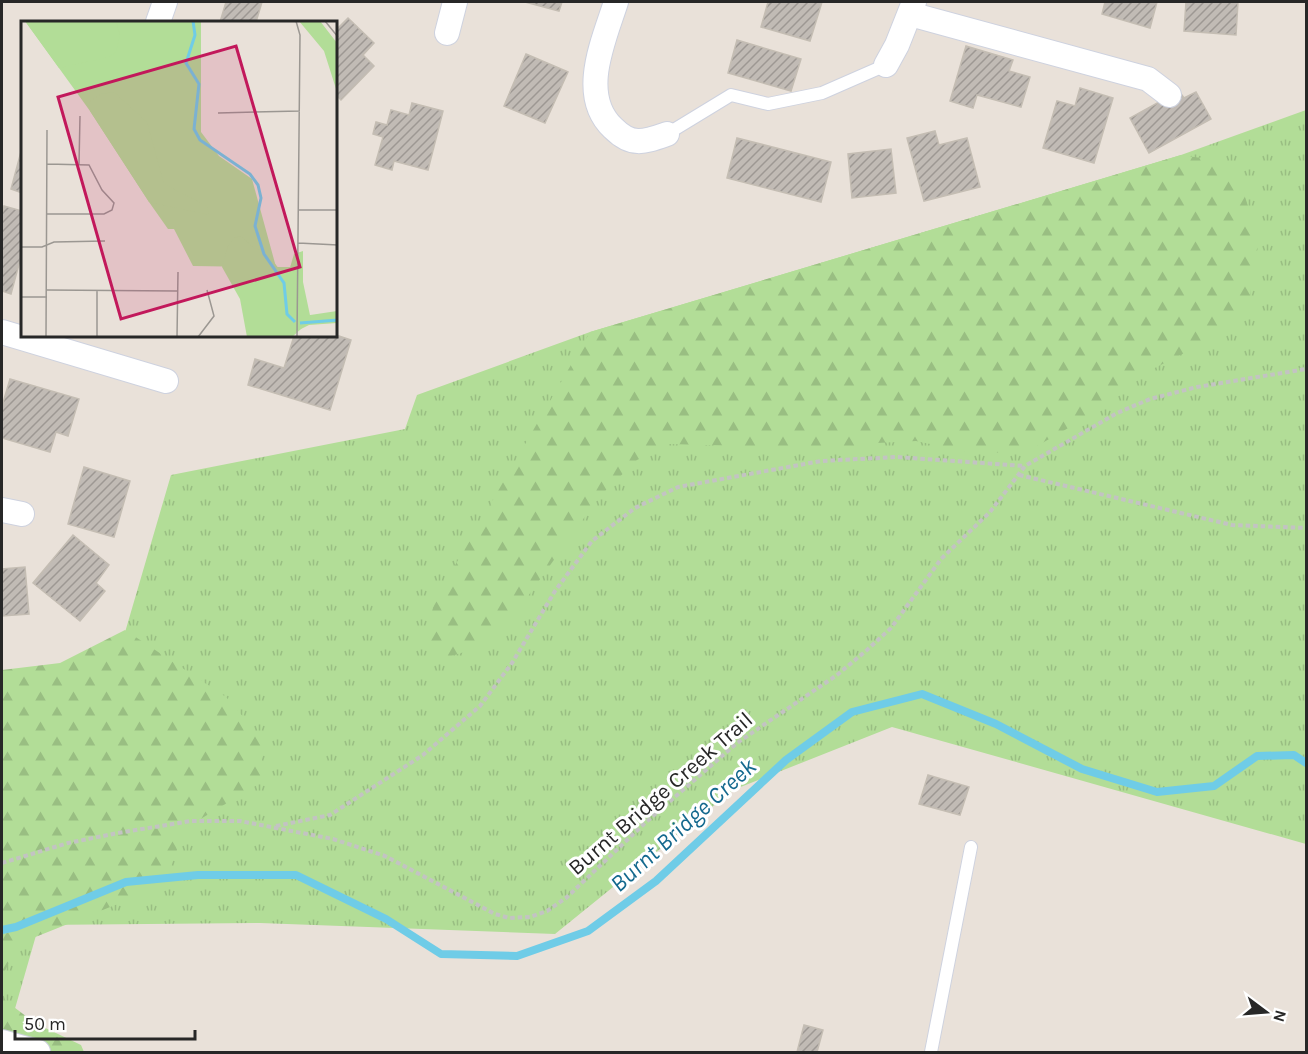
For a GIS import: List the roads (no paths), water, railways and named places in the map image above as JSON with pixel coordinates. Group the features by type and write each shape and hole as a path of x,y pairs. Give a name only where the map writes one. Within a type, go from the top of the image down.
{"street":[{"path":"158,21 165,2"},
{"path":"447,33 455,2"},
{"path":"616,2 596,67 597,104 606,122 621,136 640,143 667,135"},
{"path":"886,65 912,8 1148,79 1169,94"},
{"path":"2,332 21,335"},
{"path":"35,338 63,343 166,381"},
{"path":"2,1042 38,1053"}],"lane":[{"path":"667,135 731,95 768,104 811,96 886,65"},
{"path":"931,1053 971,847"}],"waterway":[{"name":"Burnt Bridge Creek","path":"2,930 16,927 126,882 198,875 296,875 386,919 441,954 517,956 588,931 656,881 786,760 852,712 922,694 996,724 1082,769 1157,792 1214,786 1257,756 1294,755 1306,763"}]}
